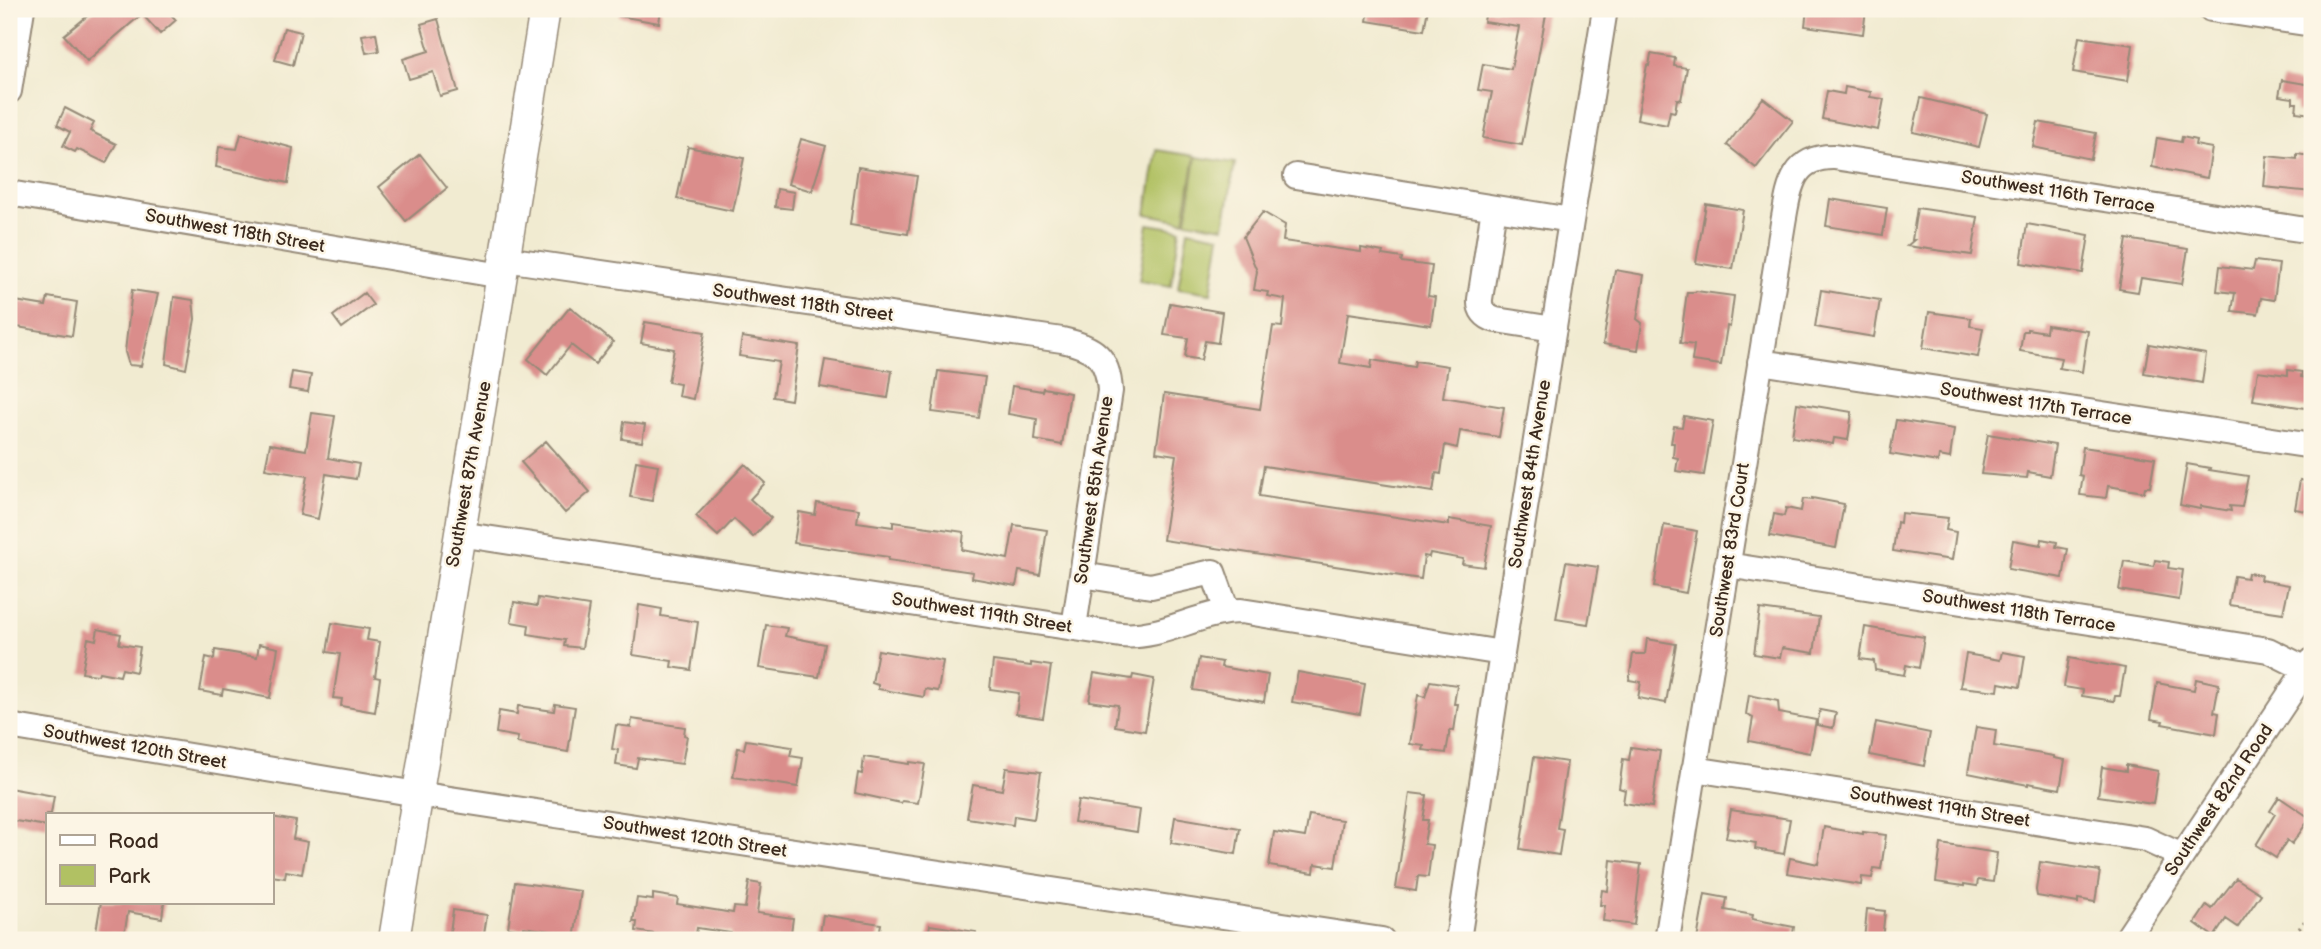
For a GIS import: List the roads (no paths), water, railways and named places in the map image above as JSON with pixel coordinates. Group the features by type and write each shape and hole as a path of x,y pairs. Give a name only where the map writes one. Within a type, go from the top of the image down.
{"main road":[{"name":"Southwest 87th Avenue","path":"394,940 545,9"}],"street":[{"path":"9,92 22,9"},
{"name":"Southwest 84th Avenue","path":"1458,940 1605,9"},
{"path":"2211,9 2312,24"},
{"name":"Southwest 116th Terrace","path":"1804,165 1815,159 1834,158 2312,231"},
{"name":"Southwest 83rd Court","path":"1667,940 1788,198 1796,174 1804,165"},
{"path":"1296,176 1571,220"},
{"name":"Southwest 118th Street","path":"9,193 504,267 1062,340 1083,345 1098,355"},
{"path":"1494,208 1480,299 1482,310 1490,319 1554,329"},
{"name":"Southwest 85th Avenue","path":"1074,627 1110,391 1107,370 1098,355"},
{"name":"Southwest 117th Terrace","path":"1760,362 2312,446"},
{"name":"Southwest 119th Street","path":"459,534 1121,635 1137,636 1227,611 1258,613 1502,653"},
{"name":"Southwest 118th Terrace","path":"1727,565 2268,650 2309,665"},
{"path":"1082,575 1151,586 1213,572 1227,611"},
{"name":"Southwest 82nd Road","path":"2126,940 2309,665"},
{"name":"Southwest 120th Street","path":"9,726 417,794 1382,940"},
{"name":"Southwest 119th Street","path":"1694,769 2145,839 2182,856"}]}
